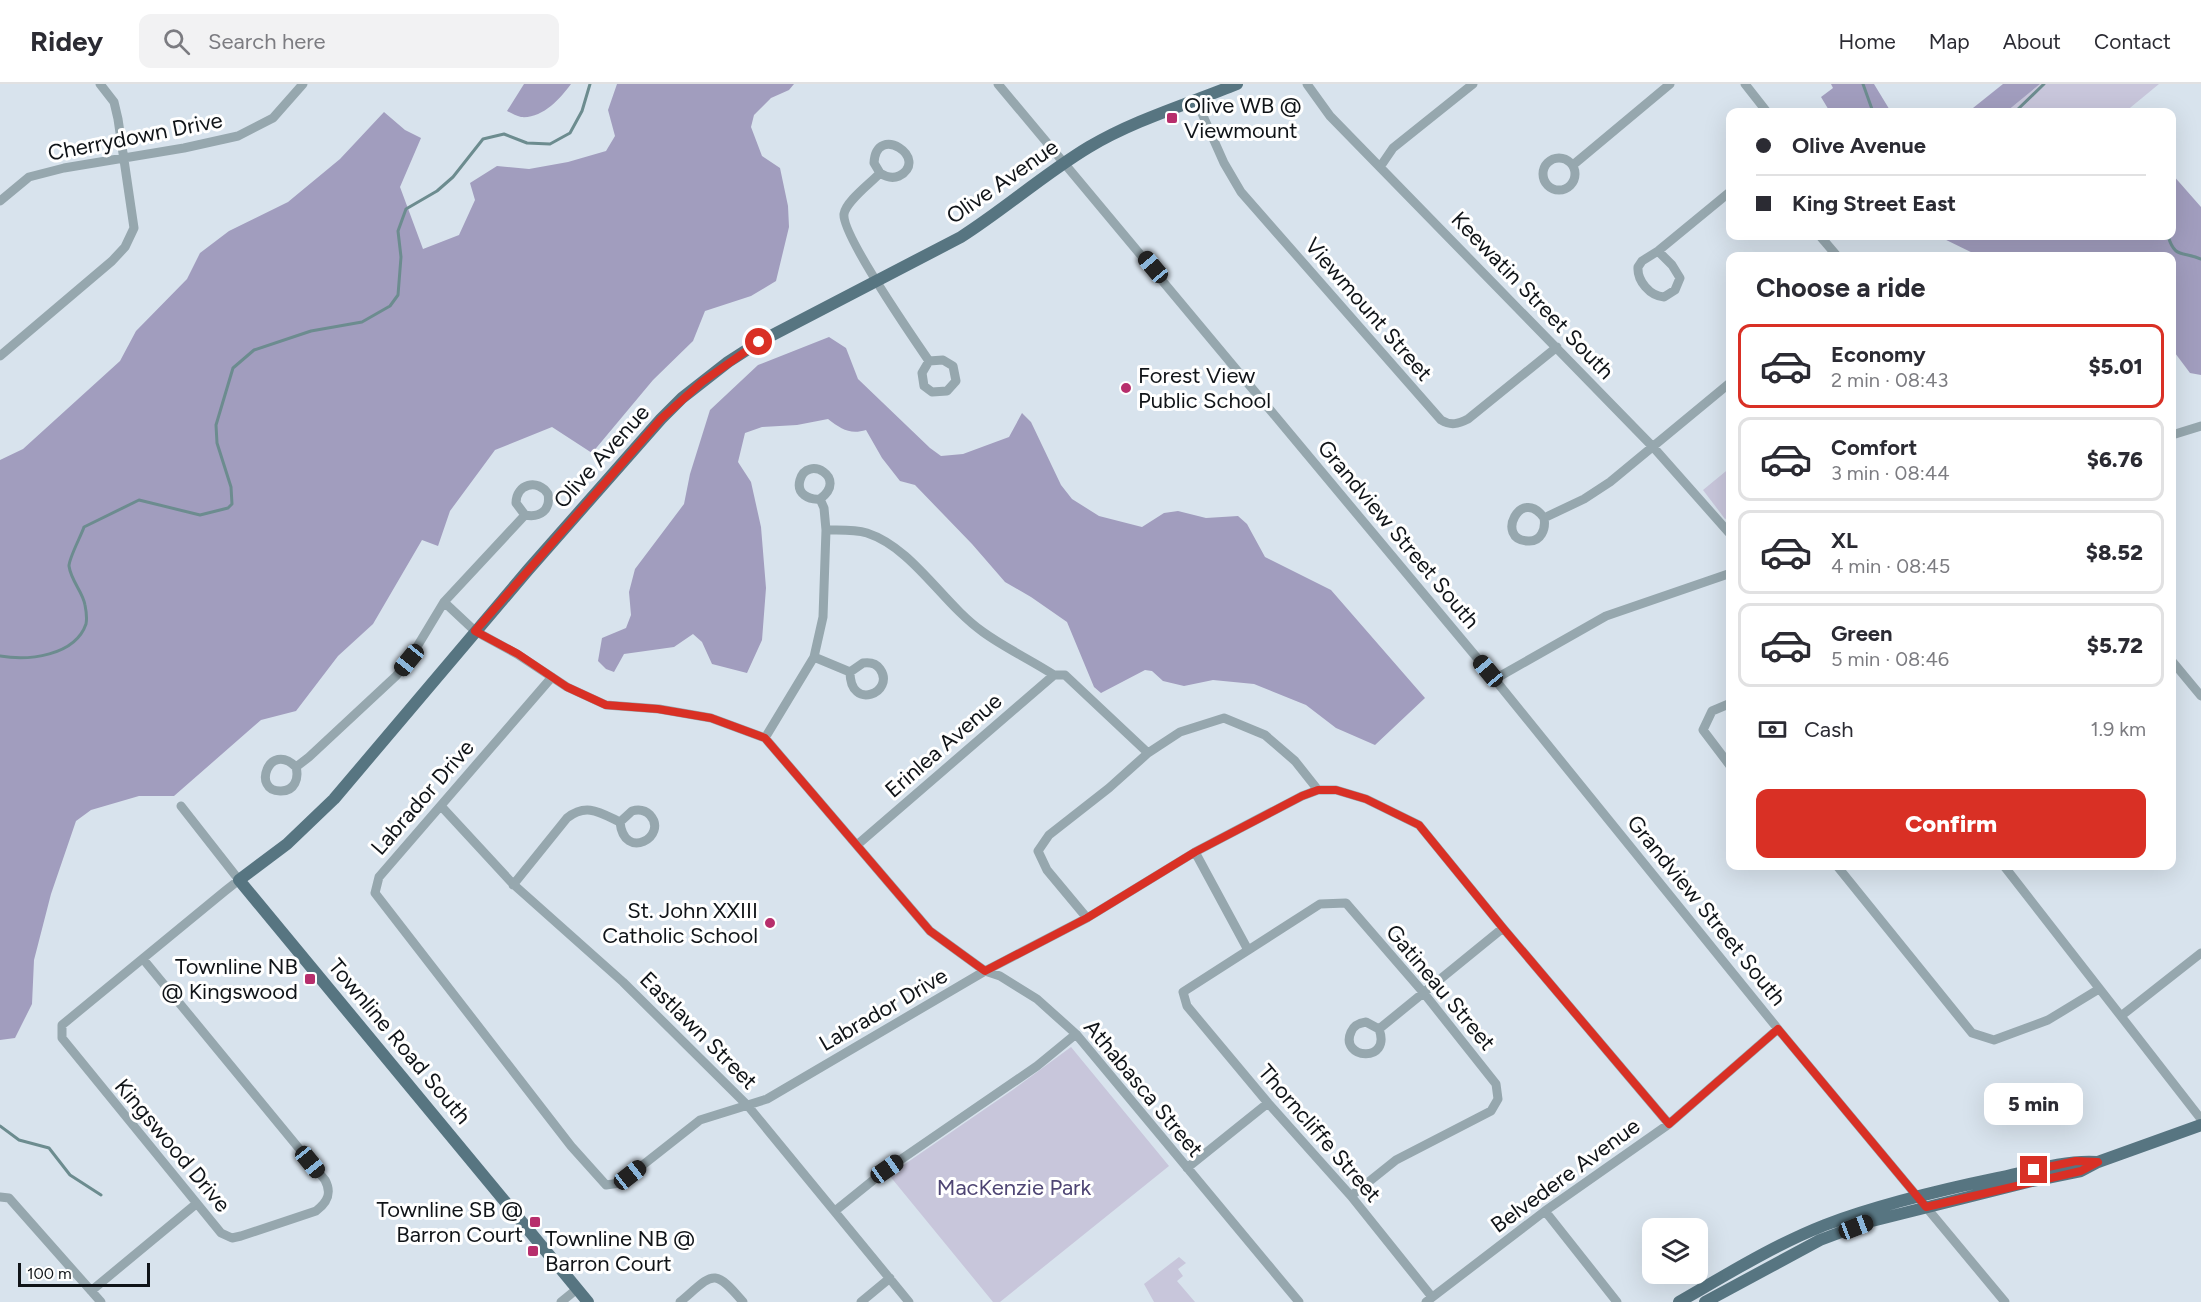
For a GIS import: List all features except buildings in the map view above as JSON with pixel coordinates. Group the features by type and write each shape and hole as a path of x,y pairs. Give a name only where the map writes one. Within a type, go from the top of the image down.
{"main road":[{"name":"Olive Avenue","path":"239,880 287,843 333,799 475,631 682,398 728,362 759,342 961,237 992,218 1065,163 1114,133 1237,84"},
{"name":"Townline Road South","path":"239,880 588,1302"},
{"path":"1705,1302 1820,1240 1868,1222 2081,1171 2098,1162 2201,1125"},
{"path":"1679,1302 1808,1232 1847,1218 1917,1196 2076,1161 2098,1162"}],"street":[{"path":"0,356 112,261 125,248 134,228 125,158 114,102 100,84"},
{"name":"Cherrydown Drive","path":"0,201 29,177 64,168 238,136 273,118 303,84"},
{"name":"Grandview Street South","path":"998,84 1495,680 1778,1029 2005,1302"},
{"name":"Keewatin Street South","path":"1307,84 1330,116 1654,448 1726,529"},
{"path":"1380,166 1393,148 1473,84"},
{"path":"1573,165 1670,84"},
{"path":"1745,84 1764,108"},
{"name":"Viewmount Street","path":"1196,100 1224,164 1240,192 1441,420 1448,424 1458,424 1468,419 1557,347"},
{"path":"880,173 849,204 844,215 846,225 860,254 929,361"},
{"path":"1658,251 1672,265 1680,278 1675,290 1664,297 1652,293 1640,279 1638,267 1642,261 1658,251 1726,195"},
{"path":"1823,240 1834,252"},
{"path":"1544,518 1601,488 1654,448 1726,386"},
{"path":"2176,434 2201,426"},
{"path":"765,738 814,657 823,617 826,530 824,508 820,499"},
{"path":"296,767 396,676 409,660 444,602 525,515"},
{"path":"826,530 853,530 879,538 898,550 982,632 1054,675 1065,675 1148,753"},
{"path":"1495,680 1606,616 1726,575"},
{"name":"Athabasca Street","path":"444,602 475,631 518,654 567,687 606,705 658,709 711,718 765,738 930,931 985,971 1000,976 1036,999 1076,1034 1299,1302"},
{"path":"814,657 850,672"},
{"path":"2176,673 2201,696"},
{"name":"Erinlea Avenue","path":"857,844 1054,675"},
{"name":"Labrador Drive","path":"552,677 378,877 375,893 570,1146 606,1185 620,1183 700,1120 767,1099 985,971 1087,918 1195,852 1302,796 1318,790"},
{"path":"1726,705 1712,711 1703,730 1726,760"},
{"path":"1087,918 1047,870 1038,851 1049,835 1109,788 1148,753 1180,732 1224,718 1265,735 1295,761 1318,790 1336,790 1366,799 1419,825 1669,1124"},
{"name":"Townline Road South","path":"181,806 239,880"},
{"name":"Eastlawn Street","path":"441,806 513,885 623,982 748,1106 909,1302"},
{"path":"513,885 567,818 577,810 588,809 620,822"},
{"path":"1195,852 1248,950"},
{"path":"1840,870 1972,1033 1994,1040 2048,1020 2099,988"},
{"path":"2007,870 2201,1119"},
{"name":"Kingswood Drive","path":"143,959 325,1180 329,1195 326,1203 316,1211 232,1238 221,1233 62,1038 62,1025 239,880"},
{"name":"Gatineau Street","path":"1248,950 1320,904 1346,903 1423,992 1496,1084 1498,1099 1491,1111 1396,1160 1351,1196"},
{"path":"1379,1029 1503,928"},
{"name":"Thorncliffe Street","path":"1248,950 1183,992 1187,1006 1268,1103 1351,1196 1429,1300"},
{"path":"2121,1016 2201,954"},
{"name":"Belvedere Avenue","path":"1429,1300 1545,1211 1669,1124 1778,1029"},
{"path":"836,1211 887,1169 1037,1066 1076,1034"},
{"path":"1187,1168 1268,1103"},
{"path":"0,1197 9,1198 101,1302"},
{"path":"91,1290 196,1204"},
{"path":"1545,1211 1617,1302"},
{"path":"680,1302 704,1282 713,1278 721,1278 743,1302"},
{"path":"861,1302 890,1278"},
{"path":"561,1302 577,1289"}],"green space":[{"path":"2040,84 2159,84 2130,108 2011,108"},
{"path":"1726,471 1726,519 1725,519 1703,490"},
{"name":"MacKenzie Park","path":"1071,1047 1169,1166 1000,1302 993,1302 889,1175"},
{"path":"1179,1257 1186,1263 1178,1269 1183,1276 1177,1281 1195,1302 1154,1302 1144,1284"}],"shaded area":[{"path":"524,84 571,84 550,107 536,115 521,117 507,111"},
{"path":"617,84 794,84 789,90 771,98 754,115 751,127 762,156 780,168 788,206 789,227 776,281 751,296 705,311 693,341 653,380 592,453 552,427 495,450 450,511 438,546 422,540 373,624 338,656 296,711 261,720 174,796 139,796 91,810 76,821 51,894 34,960 32,1004 15,1038 0,1040 0,460 23,449 120,361 136,331 187,279 200,253 229,231 288,202 340,159 384,112 405,130 421,138 400,187 423,249 459,235 475,200 470,183 497,166 529,169 568,162 606,151 615,136 608,110"},
{"path":"1831,84 1874,84 1889,108 1828,108 1821,97 1833,88"},
{"path":"2003,84 2040,84 2011,108 1973,108"},
{"path":"2176,179 2201,207 2201,375 2190,373 2176,354 2176,252 1971,252 1946,240 2176,240"},
{"path":"829,337 846,348 858,379 941,456 963,454 1009,437 1022,413 1031,422 1061,485 1072,499 1099,516 1142,527 1164,513 1178,511 1206,518 1238,516 1247,524 1265,557 1331,590 1425,698 1375,745 1336,728 1306,705 1254,684 1213,680 1184,686 1163,681 1152,671 1145,670 1101,693 1094,687 1067,622 1005,582 915,485 900,481 882,458 866,430 855,432 846,430 828,419 797,425 762,427 745,433 738,462 751,482 761,527 766,588 762,640 747,673 712,664 702,642 693,634 674,647 624,654 614,672 606,669 598,661 602,638 626,628 631,615 629,592 635,569 684,504 690,474 710,410 758,365"}],"waterway":[{"path":"0,656 24,658 49,654 61,650 80,635 86,624 84,600 69,566 84,527 139,500 200,515 228,508 232,504 231,487 217,443 216,425 233,368 254,350 311,331 362,322 390,306 398,295 401,257 398,231 406,209 437,191 453,177 483,139 504,134 527,143 550,144 570,133 582,111 590,84"},
{"path":"1863,84 1872,108"},
{"path":"2019,108 2044,84"},
{"path":"2170,240 2173,248 2180,253 2201,259"},
{"path":"0,1126 19,1140 49,1148 70,1175 101,1195"}],"place":[{"name":"Olive WB @ Viewmount","path":"1172,118"},
{"name":"Forest View Public School","path":"1126,388"},
{"name":"St. John XXIII Catholic School","path":"770,923"},
{"name":"Townline NB @ Kingswood","path":"310,979"},
{"name":"Townline SB @ Barron Court","path":"535,1222"},
{"name":"Townline NB @ Barron Court","path":"533,1251"}],"route":[{"path":"759,342 702,382 661,419 475,631 518,654 567,687 606,705 658,709 711,718 765,738 930,931 985,971 1087,918 1195,852 1302,796 1318,790 1336,790 1389,808 1419,825 1669,1124 1778,1029 1926,1207 2081,1171 2098,1162 2076,1161 2034,1170"}]}
